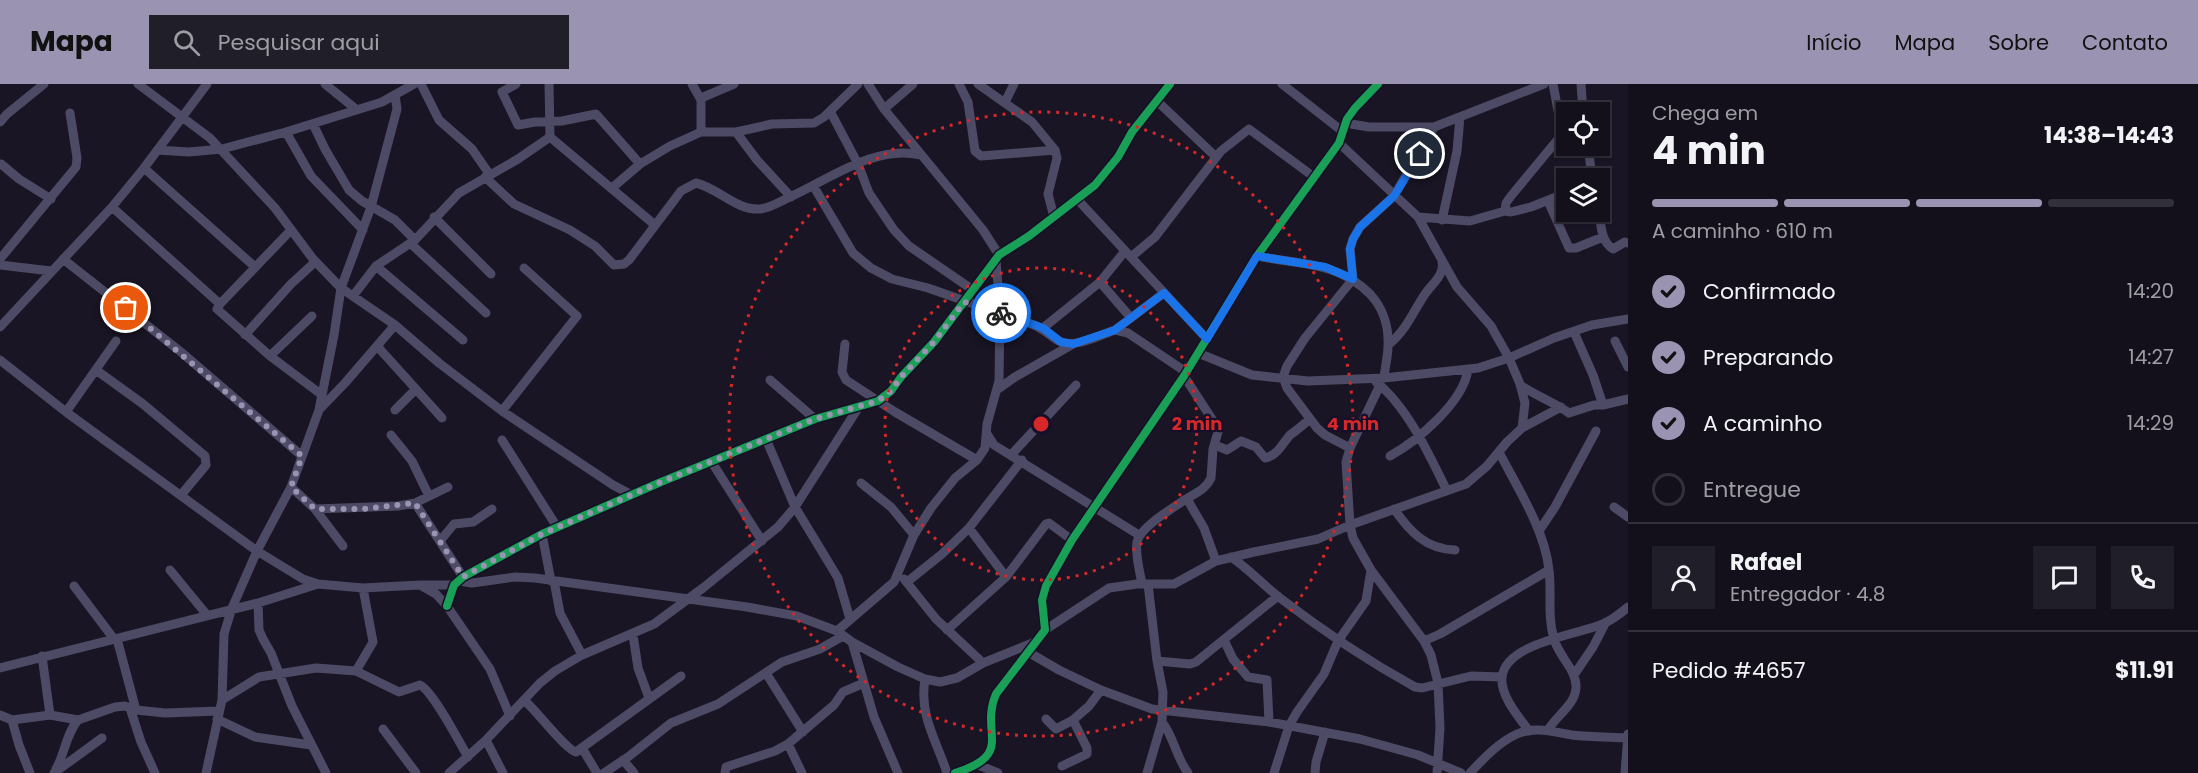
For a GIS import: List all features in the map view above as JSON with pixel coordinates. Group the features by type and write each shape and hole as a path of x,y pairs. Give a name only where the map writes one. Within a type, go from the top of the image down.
{"street":[{"path":"0,122 4,111 44,84"},
{"path":"138,84 222,149 275,208 315,262 340,288 395,325 439,363 502,411 613,486 632,495"},
{"path":"0,327 112,207 207,84"},
{"path":"325,84 357,110"},
{"path":"158,150 189,152 222,149 357,110 395,95 414,84"},
{"path":"421,84 439,120 472,149 487,176 514,204 570,230 595,246 614,265 624,264 629,260 681,191 696,183 706,185 740,204 763,209 814,187 839,172 885,154 920,155"},
{"path":"516,84 502,92 518,125 562,122 596,114 640,164"},
{"path":"549,84 550,137"},
{"path":"692,84 700,98 701,132"},
{"path":"700,98 734,84"},
{"path":"612,188 640,164 670,146 701,132 736,132 772,124 814,123 858,84"},
{"path":"868,84 884,109 971,216 998,258 1000,312 998,389 992,403 987,434 989,446"},
{"path":"884,109 913,84"},
{"path":"959,84 968,102 975,151 981,156 1055,150"},
{"path":"978,84 1032,122 1055,150 1057,158 1048,194 1054,217"},
{"path":"1005,102 1014,84"},
{"path":"447,606 459,581 542,534 815,419 878,401 891,391 934,342 998,258 1095,185 1118,157 1132,132 1170,84"},
{"path":"1282,84 1344,127 1434,127 1544,84"},
{"path":"1045,630 1042,600 1046,586 1072,540 1185,374 1257,256 1339,143 1344,127 1355,108 1378,84"},
{"path":"1505,212 1506,203 1562,132 1553,84"},
{"path":"1581,84 1582,102"},
{"path":"206,773 222,700 224,634 232,608 258,550 291,487 319,410 334,335 340,288 371,207 396,109 395,95"},
{"path":"1157,101 1216,157"},
{"path":"830,111 858,164 869,193 894,230 909,246 973,290"},
{"path":"0,259 51,199 77,163 70,113"},
{"path":"1442,220 1457,151 1460,117"},
{"path":"313,124 350,190 371,207 395,220 412,242 486,313"},
{"path":"1350,448 1325,435 1287,388 1283,377 1287,366 1305,338 1353,279 1350,249 1360,227 1394,196 1434,127"},
{"path":"1043,328 1155,237 1216,157 1227,145 1250,129 1314,177"},
{"path":"286,132 311,176 363,230"},
{"path":"736,132 757,160 791,196"},
{"path":"353,296 376,266 412,242 459,193 550,137"},
{"path":"550,137 655,225"},
{"path":"1339,143 1418,217 1432,238 1457,287 1491,326 1520,384 1525,403 1522,428"},
{"path":"0,163 51,199"},
{"path":"144,168 255,267"},
{"path":"814,187 853,253 862,262 892,279 928,288 964,302 1000,312 1043,328 1061,342 1073,344"},
{"path":"1418,217 1470,221 1511,212 1556,197"},
{"path":"1077,199 1133,256 1207,339"},
{"path":"1548,201 1569,248 1576,248 1604,237"},
{"path":"112,207 220,303"},
{"path":"434,217 491,274"},
{"path":"1601,222 1607,245 1613,249 1625,242 1628,243"},
{"path":"291,230 220,303 217,309 270,356 322,394"},
{"path":"1257,256 1325,267 1353,279 1381,308 1388,345 1379,380 1350,448 1347,462 1350,525 1353,538 1371,570 1424,641 1437,671 1440,728 1437,768"},
{"path":"63,259 181,352 302,456"},
{"path":"1388,345 1406,327 1425,293 1440,274 1443,266 1441,259"},
{"path":"245,335 291,284 315,262"},
{"path":"0,265 51,271"},
{"path":"376,266 463,340"},
{"path":"502,411 577,316 524,268"},
{"path":"1100,282 1131,318"},
{"path":"998,389 1015,376 1073,344 1115,330 1164,293"},
{"path":"270,356 312,316"},
{"path":"1198,353 1245,373 1308,381 1379,380 1468,369 1509,358 1592,325 1628,319"},
{"path":"319,410 395,325"},
{"path":"1115,330 1128,333 1185,374 1194,395 1215,421 1218,432 1209,482 1140,535 1137,548 1163,692 1162,722 1147,773"},
{"path":"1574,332 1603,405"},
{"path":"66,412 116,341"},
{"path":"1615,341 1628,367"},
{"path":"845,344 842,372 846,380 977,460"},
{"path":"377,346 442,418"},
{"path":"0,360 66,412 258,550 303,579 318,584 363,588 459,581 472,583 515,576 623,589 797,616 840,633 898,667 926,679 948,681 983,663 1035,642"},
{"path":"96,369 143,404 205,456 206,465 181,495"},
{"path":"1390,456 1419,438 1438,420 1460,391 1467,379 1468,369"},
{"path":"770,380 815,419"},
{"path":"1379,380 1395,399 1419,438 1447,491"},
{"path":"1520,384 1545,401 1569,413 1594,405 1628,399"},
{"path":"1011,454 1076,385"},
{"path":"395,410 416,389"},
{"path":"449,773 486,740 540,683 555,671 582,655 654,624 762,541 786,519 795,507 860,405"},
{"path":"955,773 976,764 992,749 992,710 996,694 1035,642 1045,630 1109,588 1120,585 1174,584 1216,561 1318,539 1350,525 1466,484 1476,477 1522,428 1561,407"},
{"path":"1215,445 1227,450 1241,441 1256,447 1265,458 1268,458 1273,456 1288,438 1310,419"},
{"path":"1539,531 1555,507 1596,431"},
{"path":"392,435 412,461 429,496"},
{"path":"766,439 795,507 838,578 850,619"},
{"path":"502,440 557,527"},
{"path":"989,446 1022,460 1140,535"},
{"path":"955,478 977,460 989,446"},
{"path":"604,773 671,723 718,704 792,657 820,649 840,633 850,619 894,582 914,535 960,469 962,452"},
{"path":"1498,452 1539,531 1549,570 1551,623 1554,639 1563,660 1574,675 1575,694 1548,730"},
{"path":"907,582 942,554 969,528 1022,460"},
{"path":"711,461 762,541"},
{"path":"861,483 891,507 914,535"},
{"path":"291,487 315,509 343,546"},
{"path":"315,509 363,509 415,503 448,487"},
{"path":"1187,499 1204,528 1216,561"},
{"path":"415,503 440,541 459,581"},
{"path":"1614,507 1628,517"},
{"path":"440,541 454,524 473,522 492,509"},
{"path":"1394,509 1408,528 1423,541 1440,549 1455,550"},
{"path":"946,630 1006,577 1046,524 1049,523 1072,540"},
{"path":"969,528 1006,577"},
{"path":"542,534 560,613 582,655"},
{"path":"1231,557 1338,641 1415,687 1422,688 1471,676 1502,676"},
{"path":"170,570 207,615"},
{"path":"1274,773 1289,726 1324,674 1338,641 1366,601 1371,570"},
{"path":"1424,641 1440,634 1549,570"},
{"path":"899,573 946,630 983,663"},
{"path":"0,668 258,603 318,584"},
{"path":"420,585 436,594 447,606 490,669 510,716"},
{"path":"74,586 115,639 141,742 155,773"},
{"path":"356,671 373,642 363,588"},
{"path":"1157,661 1190,664 1209,653 1278,596"},
{"path":"258,603 260,630 311,745 326,773"},
{"path":"1529,731 1507,697 1502,676 1509,663 1528,648 1606,622 1628,607"},
{"path":"1574,675 1606,622"},
{"path":"633,635 638,668 649,698"},
{"path":"1224,640 1233,659 1248,677 1267,680 1269,722"},
{"path":"852,642 884,742 898,773"},
{"path":"1028,652 1101,690 1161,711 1269,722 1360,739 1418,755 1437,768 1461,773"},
{"path":"42,656 50,715"},
{"path":"222,700 259,677 316,668 356,671 399,692 423,686 468,757"},
{"path":"766,673 803,732"},
{"path":"524,700 546,721 568,748 576,752 681,676"},
{"path":"926,679 923,694 924,711 947,773"},
{"path":"725,773 726,767 775,751 788,744 834,705 843,692 864,683"},
{"path":"1046,719 1056,729 1073,720 1089,706 1101,690"},
{"path":"54,773 62,758 71,728 78,720 114,707 165,713 218,715 255,737 311,745"},
{"path":"0,715 12,720 50,715 78,720"},
{"path":"12,720 30,773"},
{"path":"1062,766 1085,756 1088,751 1073,720"},
{"path":"1162,722 1170,733 1182,765 1188,773"},
{"path":"383,729 416,773"},
{"path":"1470,773 1503,742 1519,733 1548,730 1572,735 1628,737 1625,773"},
{"path":"1315,773 1325,732"},
{"path":"54,773 102,738"},
{"path":"486,740 503,773"},
{"path":"788,744 802,773"},
{"path":"582,748 597,773"},
{"path":"623,760 634,773"},
{"path":"976,764 998,773"}],"cycle path":[{"path":"447,606 454,585 463,577 542,534 815,419 878,401 891,391 934,342 999,255 1029,236 1095,185 1118,157 1132,132 1170,84"},
{"path":"955,773 974,766 985,758 990,750 992,708 996,694 1045,630 1042,600 1046,586 1072,540 1184,376 1257,256 1339,143 1347,119 1378,84"}],"way so far":[{"path":"126,308 302,456 291,487 315,509 363,509 415,503 463,577 542,534 661,482 815,419 878,401 891,391 934,342 964,302 1001,313"}],"route":[{"path":"1001,313 1034,324 1061,342 1073,344 1115,330 1164,293 1207,339 1257,256 1314,264 1341,272 1353,279 1350,263 1353,239 1360,227 1394,196 1420,154"}]}
